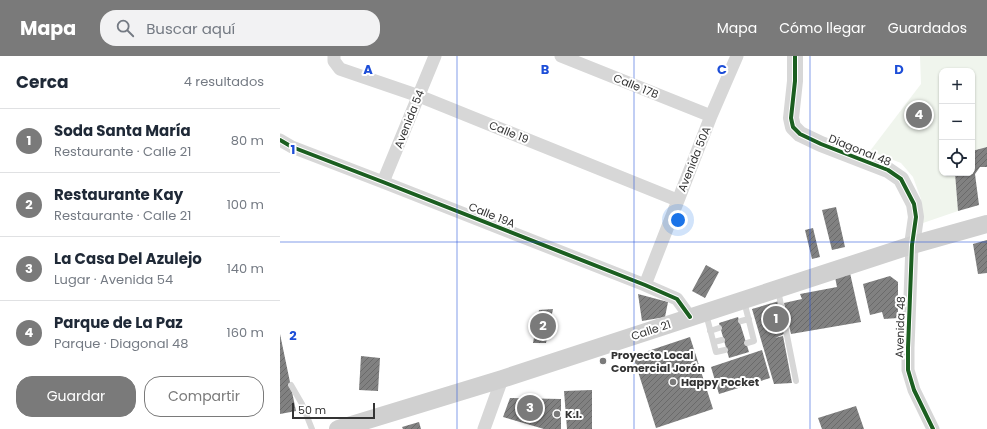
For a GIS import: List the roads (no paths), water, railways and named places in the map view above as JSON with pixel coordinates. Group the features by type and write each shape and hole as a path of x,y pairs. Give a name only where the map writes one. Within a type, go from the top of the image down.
{"main road":[{"name":"Calle 21","path":"338,429 502,379 912,245 987,224"}],"street":[{"name":"Calle 19","path":"334,56 334,61 340,69 419,96 677,200"},
{"name":"Avenida 54","path":"383,182 435,56"},
{"name":"Calle 17B","path":"561,56 711,116"},
{"name":"Avenida 50A","path":"645,285 677,200 737,56"},
{"name":"Diagonal 48","path":"795,56 795,81 791,118 793,127 800,134 821,144 888,170 901,179 914,204 916,217 912,245"},
{"name":"Calle 19A","path":"280,140 292,147 645,285 677,299 698,315"},
{"name":"Avenida 48","path":"912,245 908,370 914,390 933,429"},
{"path":"484,429 502,379"}],"lane":[{"path":"778,289 796,381"},
{"path":"744,300 754,341 747,344"},
{"path":"698,315 710,331 716,352 725,350"},
{"path":"741,321 749,319"},
{"path":"710,331 719,328"},
{"path":"744,333 751,330"},
{"path":"714,342 722,340"},
{"path":"291,385 302,404 312,429"}],"place":[{"name":"Parque de La Paz","path":"919,115"},
{"name":"Soda Santa María","path":"776,319"},
{"name":"Restaurante Kay","path":"543,326"},
{"name":"Proyecto Local Comercial Jorón","path":"603,361"},
{"name":"Happy Pocket","path":"673,382"},
{"name":"La Casa Del Azulejo","path":"530,408"},
{"name":"K.I.","path":"557,414"}]}
